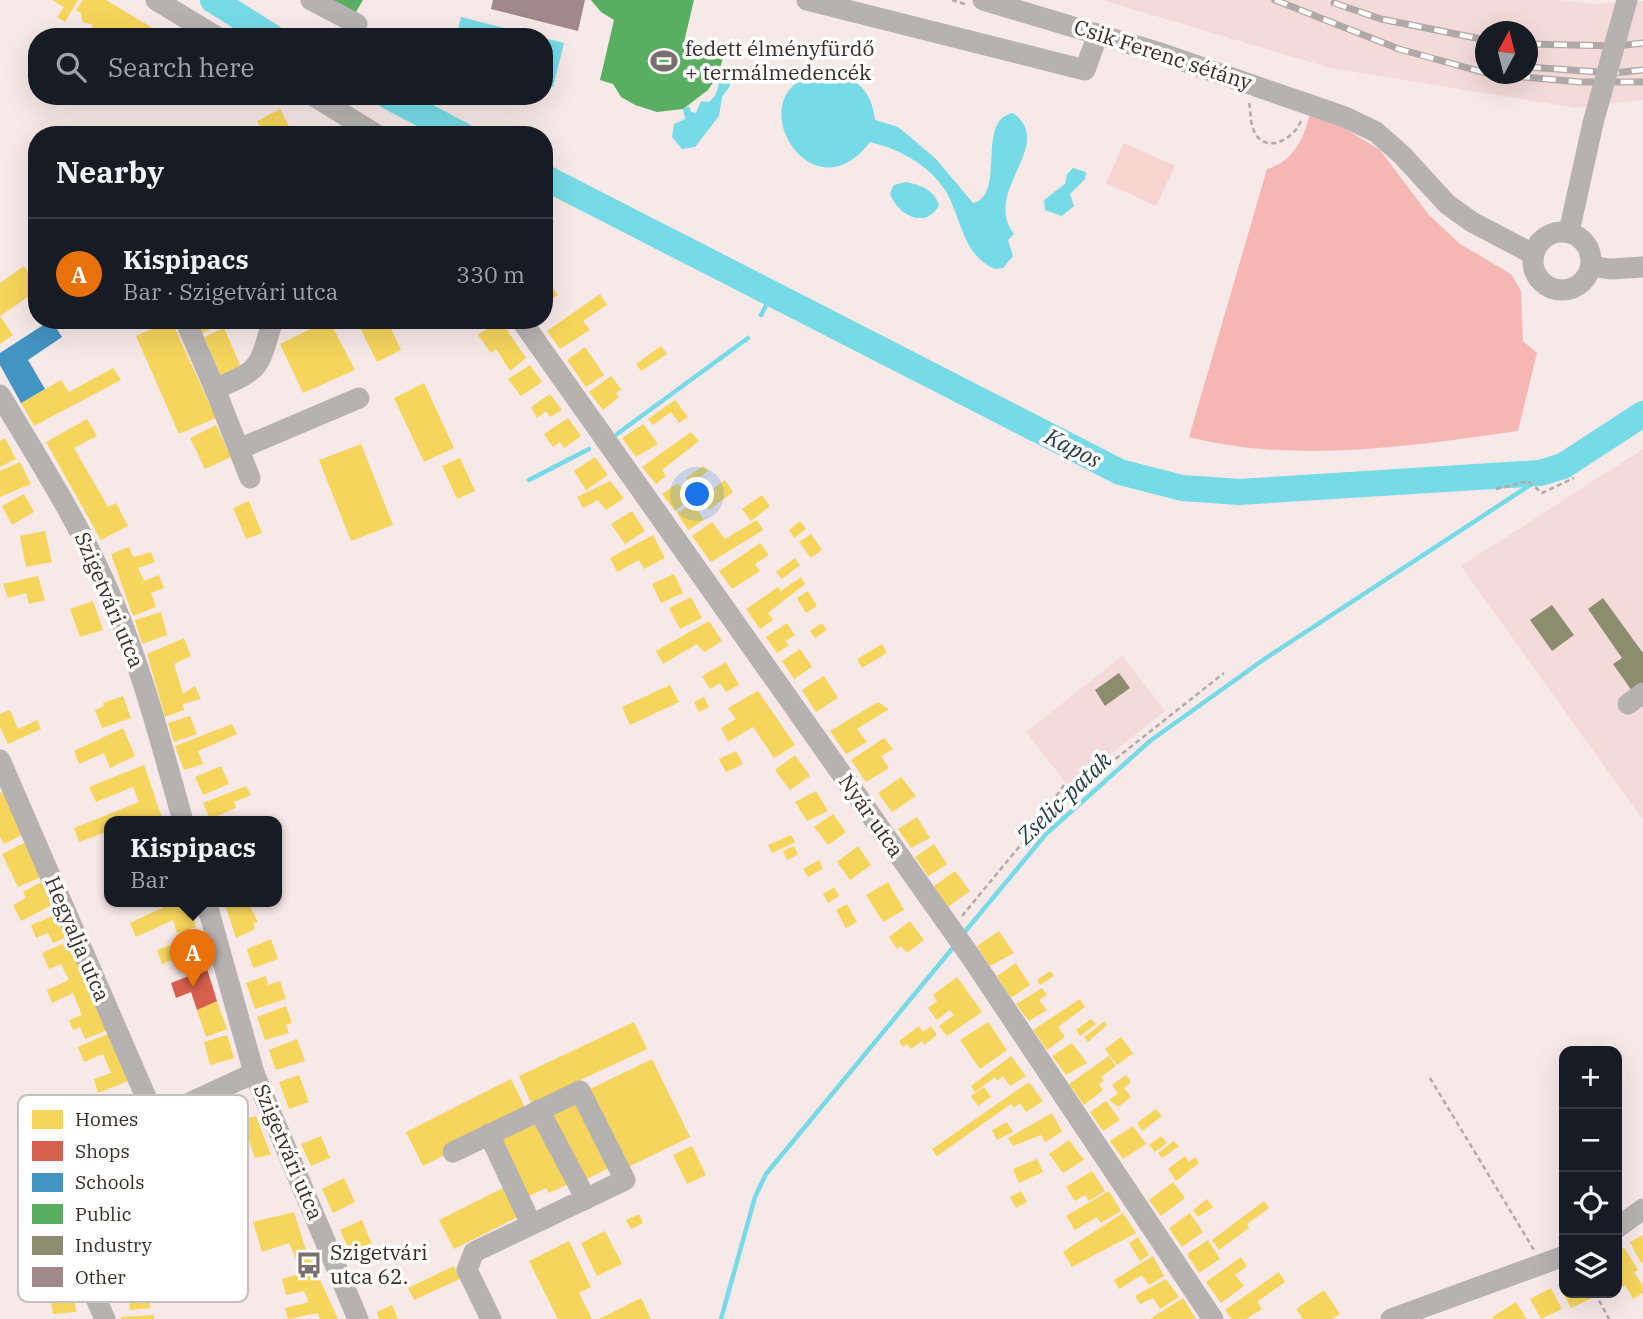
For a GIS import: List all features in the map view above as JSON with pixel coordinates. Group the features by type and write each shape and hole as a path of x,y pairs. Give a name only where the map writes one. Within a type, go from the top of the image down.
{"street":[{"path":"156,0 202,28"},
{"path":"311,0 357,24"},
{"path":"807,0 849,5 1086,70 1098,34"},
{"name":"Csik Ferenc sétány","path":"984,0 1098,34 1252,92 1305,102 1377,132 1447,204 1504,241 1533,254"},
{"path":"1627,0 1593,123 1575,230 1595,262 1610,269 1643,267"},
{"path":"329,105 362,126"},
{"path":"1575,230 1550,233 1542,238 1533,254 1534,272 1540,281 1556,290 1575,287 1584,281 1595,262"},
{"path":"189,329 250,478"},
{"path":"215,389 253,372 262,358 271,329"},
{"name":"Nyár utca","path":"527,329 971,957 1213,1319"},
{"name":"Szigetvári utca","path":"0,395 83,538 113,601 141,674 182,816"},
{"path":"239,449 359,398"},
{"name":"Hegyalja utca","path":"0,760 145,1095"},
{"name":"Szigetvári utca","path":"207,907 254,1073 358,1319"},
{"path":"206,1095 254,1073"},
{"path":"453,1152 580,1091 625,1180 474,1252 467,1270 491,1319"},
{"path":"539,1110 586,1199"},
{"path":"489,1135 531,1224"},
{"path":"1622,1224 1643,1209"},
{"path":"1391,1319 1559,1258"},
{"path":"97,1302 105,1319"}],"path":[{"path":"1252,92 1249,101 1251,125 1256,134 1266,141 1278,144 1295,134 1305,102"},
{"path":"1575,230 1591,237 1595,262"},
{"path":"1496,489 1528,481 1541,492 1574,478"},
{"path":"1032,831 1080,787 1224,673"},
{"path":"954,934 1066,782"},
{"path":"1430,1078 1543,1264"},
{"path":"1598,1298 1609,1319"}],"shaded area":[{"path":"1102,0 1554,0 1595,4 1643,1 1643,100 1576,108 1330,68"},
{"path":"1310,114 1341,126 1380,150 1429,215 1460,244 1511,274 1521,291 1523,341 1537,353 1518,431 1395,447 1312,451 1270,450 1189,437 1267,169 1284,161 1296,148"},
{"path":"1124,143 1175,166 1156,206 1106,183"},
{"path":"1643,449 1643,820 1461,566"},
{"path":"1122,656 1165,711 1069,787 1026,732"}],"water":[{"path":"461,17 504,28 458,28"},
{"path":"553,40 564,43 553,87"},
{"path":"833,72 863,88 871,102 875,120 898,127 909,136 936,159 973,203 983,197 988,187 996,129 1002,118 1013,113 1024,126 1027,139 1006,201 1006,218 1014,234 1008,240 1013,256 1003,268 995,269 976,255 964,235 945,190 930,173 912,159 870,142 846,163 823,167 803,158 788,140 782,118 785,96 802,80"},
{"path":"721,78 730,81 730,86 722,97 719,116 695,147 682,149 672,137 674,124 685,119 683,109 689,106 691,112 696,113 701,101 709,102 715,96"},
{"path":"1073,168 1086,172 1085,179 1070,194 1074,206 1062,216 1045,210 1044,200 1065,184 1067,174"},
{"path":"906,182 922,187 934,196 939,205 933,213 927,217 912,217 898,207 890,193 894,185"}],"building: Homes":[{"path":"52,0 78,0 65,22 57,17 64,7"},
{"path":"83,0 106,0 153,28 91,28 93,25 82,22 81,13 76,10"},
{"path":"280,109 289,126 260,126 257,121"},
{"path":"24,266 28,272 28,297 0,316 0,283"},
{"path":"600,294 607,305 583,321 590,330 560,349 547,331"},
{"path":"0,316 13,335 0,344"},
{"path":"151,329 175,329 216,418 179,434 136,336"},
{"path":"199,329 212,329 201,334"},
{"path":"224,329 242,369 222,378 204,337"},
{"path":"311,329 334,329 355,370 303,393 280,344"},
{"path":"360,329 391,329 401,350 377,362"},
{"path":"487,329 506,329 526,358 510,371 496,349 491,353 478,335"},
{"path":"661,346 667,354 641,371 636,364"},
{"path":"585,347 604,375 586,387 567,360"},
{"path":"530,365 542,382 521,396 508,379"},
{"path":"113,368 121,380 34,426 21,403 61,380 69,392"},
{"path":"611,376 621,389 616,393 619,397 603,410 589,392"},
{"path":"424,383 454,448 424,462 394,398"},
{"path":"550,394 562,410 550,417 546,411 537,418 531,407"},
{"path":"675,400 688,417 679,423 671,412 653,425 648,419"},
{"path":"568,418 581,436 564,448 560,442 553,447 544,434"},
{"path":"87,419 97,436 74,448 108,507 116,503 128,526 101,540 46,442"},
{"path":"643,424 658,444 636,457 622,438"},
{"path":"216,425 231,457 205,469 190,438"},
{"path":"691,432 699,441 662,470 666,476 656,484 642,467"},
{"path":"5,438 16,459 0,467 0,441"},
{"path":"361,444 393,525 351,541 319,460"},
{"path":"595,457 608,475 586,490 574,471"},
{"path":"460,458 475,491 457,499 442,466"},
{"path":"20,462 31,484 0,497 0,471"},
{"path":"703,466 708,471 691,484 686,478"},
{"path":"725,480 733,492 709,510 700,498"},
{"path":"610,481 624,498 606,510 598,500 583,508 577,497"},
{"path":"678,483 690,499 675,511 662,494"},
{"path":"24,494 34,512 12,525 2,506"},
{"path":"762,495 770,506 751,521 742,509"},
{"path":"249,501 262,533 246,539 233,508"},
{"path":"693,503 704,520 688,530 677,513"},
{"path":"632,511 645,531 625,544 611,524"},
{"path":"757,520 763,530 711,562 692,536 712,522 725,539"},
{"path":"800,521 806,529 794,538 789,530"},
{"path":"45,531 52,562 26,567 20,536"},
{"path":"811,534 822,550 811,558 799,542"},
{"path":"653,535 665,558 644,569 639,560 617,572 610,558"},
{"path":"760,543 769,555 755,564 760,571 732,589 719,571"},
{"path":"129,547 133,557 151,552 155,562 138,568 144,581 159,575 164,588 151,593 156,607 133,616 111,554"},
{"path":"795,558 800,565 782,579 776,572"},
{"path":"674,574 683,593 661,603 652,584"},
{"path":"38,576 45,600 29,604 26,593 8,598 3,584"},
{"path":"801,577 805,584 768,613 773,620 760,629 746,609 778,587 781,591"},
{"path":"808,591 817,606 806,613 797,598"},
{"path":"691,597 702,618 680,629 669,608"},
{"path":"93,601 103,630 80,637 70,609"},
{"path":"161,612 167,635 142,644 135,620"},
{"path":"709,621 722,641 704,652 697,644 663,664 656,651"},
{"path":"787,623 795,635 785,641 789,645 777,653 766,637"},
{"path":"822,623 827,630 815,638 810,631"},
{"path":"184,638 191,656 174,664 183,694 195,686 201,699 183,704 184,710 165,717 147,654"},
{"path":"882,644 887,653 862,668 857,659"},
{"path":"800,649 812,667 794,679 782,661"},
{"path":"726,662 739,685 726,692 720,683 710,689 702,676"},
{"path":"824,676 838,698 816,712 802,690"},
{"path":"670,685 679,702 630,725 622,707"},
{"path":"758,691 795,745 774,758 753,727 728,742 721,728 736,719 728,708"},
{"path":"123,696 131,718 102,728 95,710 104,706 103,703"},
{"path":"704,697 709,707 699,712 694,702"},
{"path":"878,702 889,709 857,729 867,742 846,754 830,731"},
{"path":"10,710 18,729 37,720 41,729 8,744 0,727 0,714"},
{"path":"190,716 197,734 174,742 168,723"},
{"path":"232,724 237,734 198,751 203,764 184,770 175,746"},
{"path":"123,728 135,756 110,768 104,753 79,764 74,751"},
{"path":"884,738 893,749 881,756 889,768 866,782 851,760"},
{"path":"736,751 743,764 726,772 719,759"},
{"path":"795,755 810,776 790,790 775,770"},
{"path":"144,765 161,816 104,816 139,802 133,787 96,802 89,787"},
{"path":"221,766 229,784 203,795 195,777"},
{"path":"901,777 916,796 892,812 878,793"},
{"path":"246,786 251,795 234,802 236,808 217,816 209,816 203,803"},
{"path":"3,791 22,835 4,844 0,837 0,793"},
{"path":"816,791 828,811 807,821 795,802"},
{"path":"833,814 846,832 828,845 814,827"},
{"path":"104,816 104,833 79,842 74,828"},
{"path":"917,817 930,838 911,848 898,829"},
{"path":"791,835 795,842 772,853 768,845"},
{"path":"26,842 41,877 18,887 2,854"},
{"path":"934,844 947,864 928,876 915,857"},
{"path":"794,846 798,855 787,860 783,851"},
{"path":"858,846 871,865 850,880 837,862"},
{"path":"819,860 823,869 808,877 803,869"},
{"path":"955,871 970,891 948,907 934,886"},
{"path":"43,881 54,904 21,921 13,905 26,898 23,892"},
{"path":"888,882 904,910 883,922 866,895"},
{"path":"834,887 839,896 828,903 823,894"},
{"path":"847,904 857,922 846,928 836,910"},
{"path":"164,907 191,907 196,927 177,933 173,920 136,937 130,923"},
{"path":"226,907 250,907 258,922 253,923 255,929 236,938"},
{"path":"57,914 67,937 53,943 48,933 36,938 31,925"},
{"path":"910,921 924,940 907,953 901,946 897,949 889,937"},
{"path":"999,931 1014,953 990,966 977,946"},
{"path":"196,935 206,963 185,971 180,957 162,964 157,950"},
{"path":"271,939 278,959 253,968 247,949"},
{"path":"69,941 108,1030 85,1039 80,1027 73,1030 69,1020 82,1015 73,993 52,1003 47,990 69,980 61,964 49,969 42,953"},
{"path":"1016,963 1030,985 1011,998 997,976"},
{"path":"1050,971 1054,976 1040,985 1037,980"},
{"path":"266,976 268,985 280,981 286,999 255,1009 246,983"},
{"path":"957,977 982,1012 947,1036 939,1026 954,1015 950,1010 937,1020 928,1008 937,1001 933,995"},
{"path":"1042,988 1047,995 1039,1000 1047,1010 1029,1021 1016,1004"},
{"path":"1080,999 1085,1007 1058,1027 1065,1037 1047,1050 1033,1030"},
{"path":"217,1001 227,1029 206,1037 197,1010"},
{"path":"286,1006 292,1023 286,1025 289,1033 265,1040 257,1017"},
{"path":"1091,1019 1096,1024 1080,1036 1076,1030"},
{"path":"1105,1021 1107,1025 1088,1042 1084,1037"},
{"path":"634,1022 647,1049 531,1103 519,1076"},
{"path":"988,1022 1007,1050 980,1069 960,1040"},
{"path":"919,1026 923,1032 931,1026 937,1035 924,1045 922,1041 911,1049 907,1044 903,1047 899,1041"},
{"path":"110,1033 131,1080 98,1093 94,1079 111,1073 103,1054 84,1062 78,1047"},
{"path":"227,1035 234,1058 210,1065 204,1042"},
{"path":"1121,1037 1133,1053 1117,1065 1105,1049"},
{"path":"297,1039 305,1061 276,1070 269,1050"},
{"path":"1072,1043 1087,1063 1066,1075 1052,1056"},
{"path":"1011,1056 1026,1076 1010,1086 1003,1076 997,1081 995,1077 975,1092 971,1086"},
{"path":"1109,1056 1116,1066 1101,1077 1104,1081 1099,1084 1103,1090 1084,1105 1069,1084"},
{"path":"652,1059 690,1137 626,1168 588,1090"},
{"path":"299,1075 309,1102 289,1109 279,1082"},
{"path":"1126,1075 1131,1082 1124,1088 1131,1097 1118,1107 1109,1100 1118,1093 1112,1085"},
{"path":"511,1079 528,1113 423,1166 406,1132"},
{"path":"1029,1082 1043,1101 1026,1112 1020,1103 1014,1108 1011,1104 937,1156 932,1149"},
{"path":"984,1087 991,1097 978,1106 971,1096"},
{"path":"576,1096 611,1167 583,1181 549,1109"},
{"path":"1106,1101 1120,1120 1103,1131 1090,1112"},
{"path":"1156,1109 1162,1116 1142,1131 1137,1123"},
{"path":"1052,1113 1062,1132 1045,1142 1041,1135 1013,1146 1008,1138"},
{"path":"541,1115 573,1182 549,1193 546,1188 527,1197 497,1136"},
{"path":"256,1116 271,1155 255,1158 248,1138 248,1118"},
{"path":"1007,1122 1013,1132 997,1140 992,1130"},
{"path":"1133,1126 1146,1144 1123,1159 1110,1141"},
{"path":"321,1136 330,1158 311,1166 301,1144"},
{"path":"1161,1136 1167,1143 1155,1152 1149,1145"},
{"path":"1069,1140 1084,1160 1063,1173 1049,1154"},
{"path":"1174,1141 1179,1146 1162,1158 1158,1153"},
{"path":"692,1146 706,1175 687,1184 673,1155"},
{"path":"1185,1156 1189,1162 1195,1157 1199,1163 1176,1181 1168,1169"},
{"path":"1037,1159 1043,1172 1019,1183 1013,1169"},
{"path":"1092,1171 1105,1191 1089,1201 1085,1195 1075,1201 1066,1187"},
{"path":"344,1178 355,1202 333,1213 322,1189"},
{"path":"1173,1182 1185,1198 1161,1216 1149,1200"},
{"path":"503,1188 518,1217 454,1249 439,1220"},
{"path":"1021,1191 1027,1202 1016,1208 1010,1197"},
{"path":"1109,1191 1121,1211 1101,1223 1097,1217 1075,1230 1066,1216"},
{"path":"1207,1199 1213,1207 1198,1217 1193,1210"},
{"path":"1264,1201 1269,1208 1247,1224 1249,1228 1219,1250 1212,1240"},
{"path":"294,1212 305,1247 338,1319 320,1319 318,1313 288,1319 285,1308 309,1302 304,1291 286,1295 282,1279 302,1273 289,1243 262,1252 253,1222"},
{"path":"1123,1213 1136,1233 1072,1267 1063,1252"},
{"path":"1190,1213 1203,1232 1182,1247 1169,1228"},
{"path":"639,1214 643,1223 631,1229 626,1220"},
{"path":"362,1220 374,1250 354,1260 340,1230"},
{"path":"605,1231 622,1264 597,1276 581,1243"},
{"path":"1643,1235 1643,1262 1641,1263 1630,1242"},
{"path":"1138,1237 1149,1255 1140,1261 1129,1243"},
{"path":"1208,1240 1220,1259 1199,1273 1187,1254"},
{"path":"569,1241 591,1287 579,1293 592,1319 558,1319 529,1261"},
{"path":"1624,1247 1638,1270 1634,1272 1643,1286 1643,1293 1633,1299 1625,1285 1622,1286"},
{"path":"1153,1256 1164,1276 1149,1285 1142,1275 1119,1289 1114,1280"},
{"path":"1241,1257 1247,1266 1235,1275 1244,1286 1221,1303 1206,1282"},
{"path":"454,1266 460,1279 414,1300 408,1288"},
{"path":"1279,1272 1285,1282 1257,1302 1262,1309 1246,1319 1232,1319 1225,1310"},
{"path":"1166,1279 1179,1297 1160,1309 1153,1298 1140,1304 1135,1296"},
{"path":"1551,1288 1562,1309 1541,1319 1530,1299"},
{"path":"1324,1290 1340,1314 1332,1319 1303,1319 1296,1309"},
{"path":"641,1298 651,1319 599,1319"},
{"path":"1183,1298 1196,1319 1150,1319"},
{"path":"1566,1298 1592,1298 1571,1308"},
{"path":"51,1302 75,1302 76,1312 53,1314"},
{"path":"129,1302 150,1302 150,1308 130,1310"},
{"path":"1516,1302 1527,1319 1492,1317"},
{"path":"392,1305 398,1319 379,1319 377,1312"},
{"path":"154,1315 154,1319 121,1319 121,1317"}],"building: Shops":[{"path":"207,969 217,1001 197,1010 191,992 176,998 171,983"}],"building: Schools":[{"path":"37,329 57,329 62,337 28,360 45,389 21,403 0,365 0,353"}],"building: Public":[{"path":"333,0 363,0 356,12"},
{"name":"fedett élményfürdő + termálmedencék","path":"591,0 694,0 683,46 724,56 717,76 708,90 683,109 657,112 621,97 613,84 600,80 614,20 601,12"}],"building: Industry":[{"path":"1603,598 1643,653 1643,683 1632,691 1613,664 1622,658 1588,609"},
{"path":"1552,605 1574,635 1552,651 1530,620"},
{"path":"1119,673 1130,688 1105,706 1095,690"}],"building: Other":[{"path":"493,0 585,0 578,31 491,9"}],"waterway":[{"name":"Kapos","path":"213,0 258,28"},
{"name":"Kapos","path":"405,105 445,126"},
{"name":"Kapos","path":"553,182 1120,472 1182,488 1239,492 1540,473 1563,466 1643,414"},
{"path":"761,315 772,294"},
{"path":"617,434 748,338"},
{"path":"529,480 589,449"},
{"name":"Zselic-patak","path":"963,934 1046,834 1150,741 1263,660 1553,470"},
{"name":"Zselic-patak","path":"721,1319 755,1197 766,1174 956,944"}],"railway":[{"path":"1275,0 1399,49 1475,70"},
{"path":"1334,3 1381,19 1475,38"},
{"path":"1538,44 1617,46 1643,43"},
{"path":"1538,68 1613,73 1643,70"},
{"path":"1538,78 1580,82 1643,82"}],"place":[{"name":"fedett élményfürdő + termálmedencék","path":"664,61"},
{"name":"Kispipacs","path":"193,987"},
{"name":"Szigetvári utca 62.","path":"309,1265"}]}
